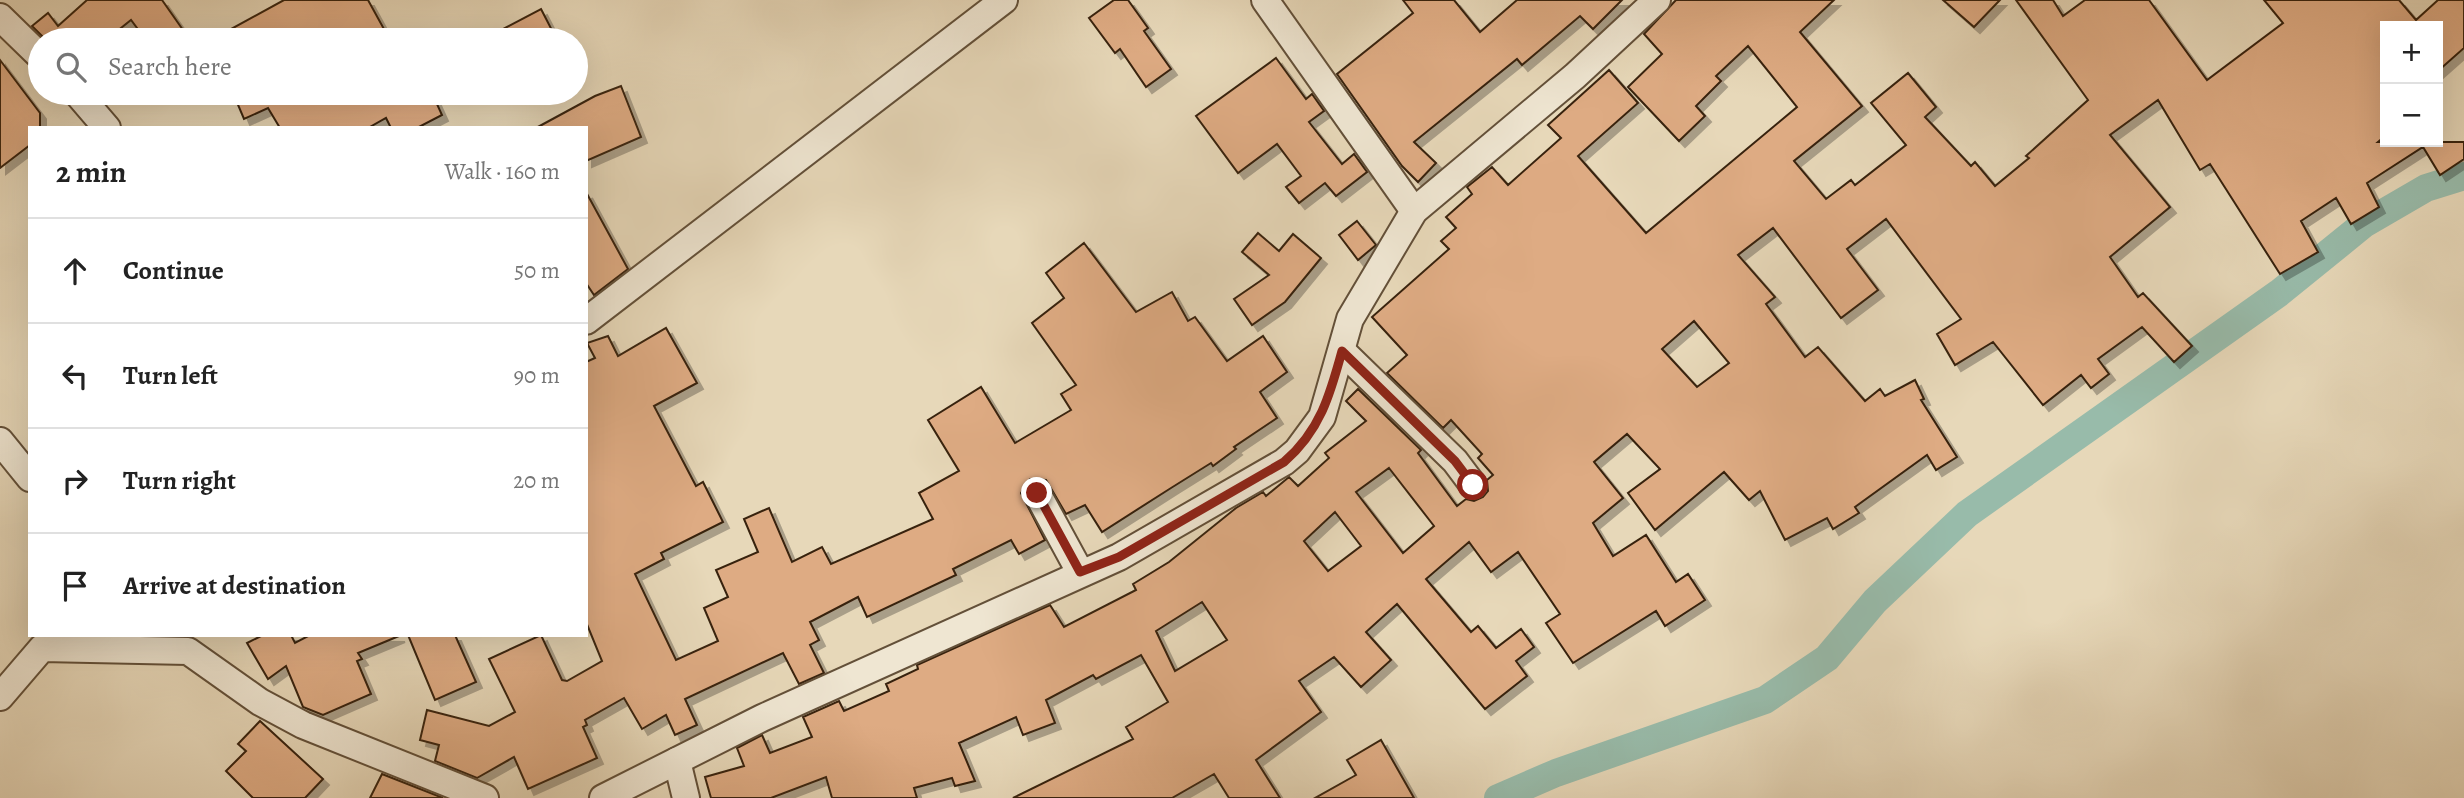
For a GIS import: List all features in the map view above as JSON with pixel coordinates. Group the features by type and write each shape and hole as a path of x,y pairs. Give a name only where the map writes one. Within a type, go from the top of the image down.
{"street":[{"path":"588,319 1004,0"},
{"path":"1265,0 1414,211"},
{"path":"603,798 751,723 1080,572 1119,557 1284,462 1297,452 1322,417 1350,319 1414,211 1575,76 1657,0"},
{"path":"0,17 28,44"},
{"path":"87,105 105,126"},
{"path":"1342,351 1455,461 1473,485"},
{"path":"0,441 28,476"},
{"path":"1037,493 1080,572"},
{"path":"0,697 41,642 188,643 260,702 303,725 485,798"},
{"path":"677,761 686,798"}],"building":[{"path":"87,0 162,0 182,28 137,28 131,20 121,28 32,26 48,13 58,26"},
{"path":"284,0 368,0 383,28 233,28"},
{"path":"1114,0 1128,0 1148,28 1144,31 1171,69 1146,87 1120,49 1115,53 1089,18"},
{"path":"1403,0 1454,0 1480,32 1517,0 1622,0 1593,29 1580,16 1522,65 1517,59 1414,142 1436,163 1418,182 1402,166 1337,74 1413,13"},
{"path":"1676,0 1834,0 1800,32 1862,106 1794,161 1826,199 1851,180 1855,185 1906,145 1871,103 1908,73 1936,107 1925,117 1971,166 1975,162 1995,186 2029,158 2026,156 2088,100 2016,0 2053,0 2063,16 2085,0 2149,0 2207,80 2283,23 2264,0 2399,0 2416,20 2438,0 2464,0 2464,48 2443,67 2443,21 2380,21 2378,142 2380,147 2423,147 2367,183 2379,207 2351,224 2336,198 2301,221 2318,252 2280,274 2210,164 2200,170 2158,100 2110,135 2170,207 2110,257 2138,297 2143,293 2192,346 2174,362 2142,327 2098,359 2109,374 2091,388 2081,375 2043,405 1993,342 1955,365 1937,334 1961,319 1886,219 1847,249 1878,290 1841,318 1773,228 1738,255 1775,297 1766,304 1805,357 1818,347 1865,401 1880,389 1885,396 1915,380 1924,399 1921,400 1957,457 1936,470 1927,455 1855,507 1859,513 1833,529 1827,518 1785,540 1760,491 1749,500 1724,472 1655,530 1628,493 1660,469 1627,434 1594,462 1623,498 1593,523 1613,556 1646,535 1676,582 1688,574 1705,600 1665,626 1656,611 1573,663 1546,623 1560,614 1518,552 1491,572 1469,542 1426,579 1471,632 1478,626 1496,648 1521,629 1534,647 1516,661 1527,676 1485,709 1397,604 1366,632 1391,660 1361,687 1334,657 1299,681 1321,712 1256,760 1280,798 1229,798 1214,774 1172,798 1013,798 1133,739 1126,727 1168,702 1141,655 1096,679 1093,675 1046,700 1055,723 1023,735 1016,717 959,743 975,781 955,786 952,778 914,788 917,798 832,798 826,777 771,798 711,798 705,777 744,766 737,748 762,735 770,753 812,737 803,717 839,701 844,711 889,691 886,684 918,669 917,665 1050,605 1064,627 1136,590 1133,584 1169,562 1236,508 1263,492 1266,496 1289,477 1298,486 1329,458 1325,453 1366,421 1346,401 1358,389 1421,450 1418,453 1457,506 1466,499 1474,501 1483,497 1488,491 1487,480 1493,475 1478,458 1482,454 1451,420 1443,428 1387,373 1407,355 1372,317 1449,249 1441,241 1456,228 1446,217 1472,194 1467,187 1492,167 1508,185 1561,138 1548,125 1609,70 1638,103 1578,156 1646,233 1797,107 1748,46 1716,76 1721,81 1696,106 1705,116 1679,141 1628,87 1662,54 1644,34","holes":["1694,321 1729,363 1697,387 1662,349","1389,468 1434,526 1403,553 1356,492","1335,512 1361,546 1328,571 1304,541","1202,602 1227,640 1175,671 1156,631"]},
{"path":"1943,0 2000,0 1974,27"},
{"path":"541,9 551,28 505,28"},
{"path":"1276,58 1306,99 1312,94 1324,111 1309,122 1342,164 1354,154 1367,172 1336,196 1325,183 1299,203 1286,187 1301,176 1277,144 1238,173 1196,116"},
{"path":"0,60 28,97 28,105 34,105 40,113 40,126 28,126 28,147 0,168"},
{"path":"621,86 641,137 588,160 588,126 540,126 578,105 588,105 588,100"},
{"path":"238,105 437,105 442,115 421,126 390,126 386,118 372,126 279,126 268,108 244,119"},
{"path":"2443,142 2464,142 2464,159 2440,175 2423,147 2443,147"},
{"path":"588,196 628,269 594,295 588,286"},
{"path":"1357,221 1376,245 1358,260 1339,235"},
{"path":"1258,233 1279,251 1293,234 1321,258 1285,302 1252,325 1234,299 1269,275 1242,252"},
{"path":"1084,243 1136,312 1172,292 1188,321 1195,317 1227,361 1263,336 1287,372 1260,392 1277,418 1234,447 1236,449 1213,466 1211,463 1102,532 1085,505 1066,514 1046,480 1030,479 1021,493 1045,540 1019,554 1011,540 953,569 956,575 867,617 858,597 810,622 819,640 810,645 824,673 799,684 783,653 685,699 697,725 675,735 666,715 642,729 624,698 585,720 587,725 583,727 597,758 528,789 514,757 477,778 435,761 439,745 420,740 427,710 489,726 515,712 489,659 542,637 562,680 567,681 602,661 588,627 588,361 595,358 588,343 608,336 618,356 666,328 697,383 654,406 696,486 703,482 723,522 661,553 664,559 635,574 676,660 718,641 704,608 728,597 716,570 758,552 744,519 769,508 792,562 822,547 831,564 933,519 919,493 959,471 928,420 981,387 1015,443 1071,410 1061,394 1076,385 1032,323 1064,298 1046,273"},
{"path":"259,637 292,637 295,643 306,637 397,637 358,653 362,659 357,661 371,694 323,715 303,707 286,666 268,679 247,643"},
{"path":"409,637 456,637 476,682 435,700"},
{"path":"260,721 323,779 305,798 253,798 226,771 246,751 238,744"},
{"path":"1381,740 1414,798 1315,798 1356,775 1347,760"},
{"path":"382,774 443,798 370,798"}],"waterway":[{"path":"1498,798 1556,773 1765,700 1827,658 1875,601 1967,514 2279,293 2364,224 2426,188 2464,176"}],"route":[{"path":"1037,493 1080,572 1119,557 1297,452 1322,417 1342,351 1455,461 1473,485"}]}
